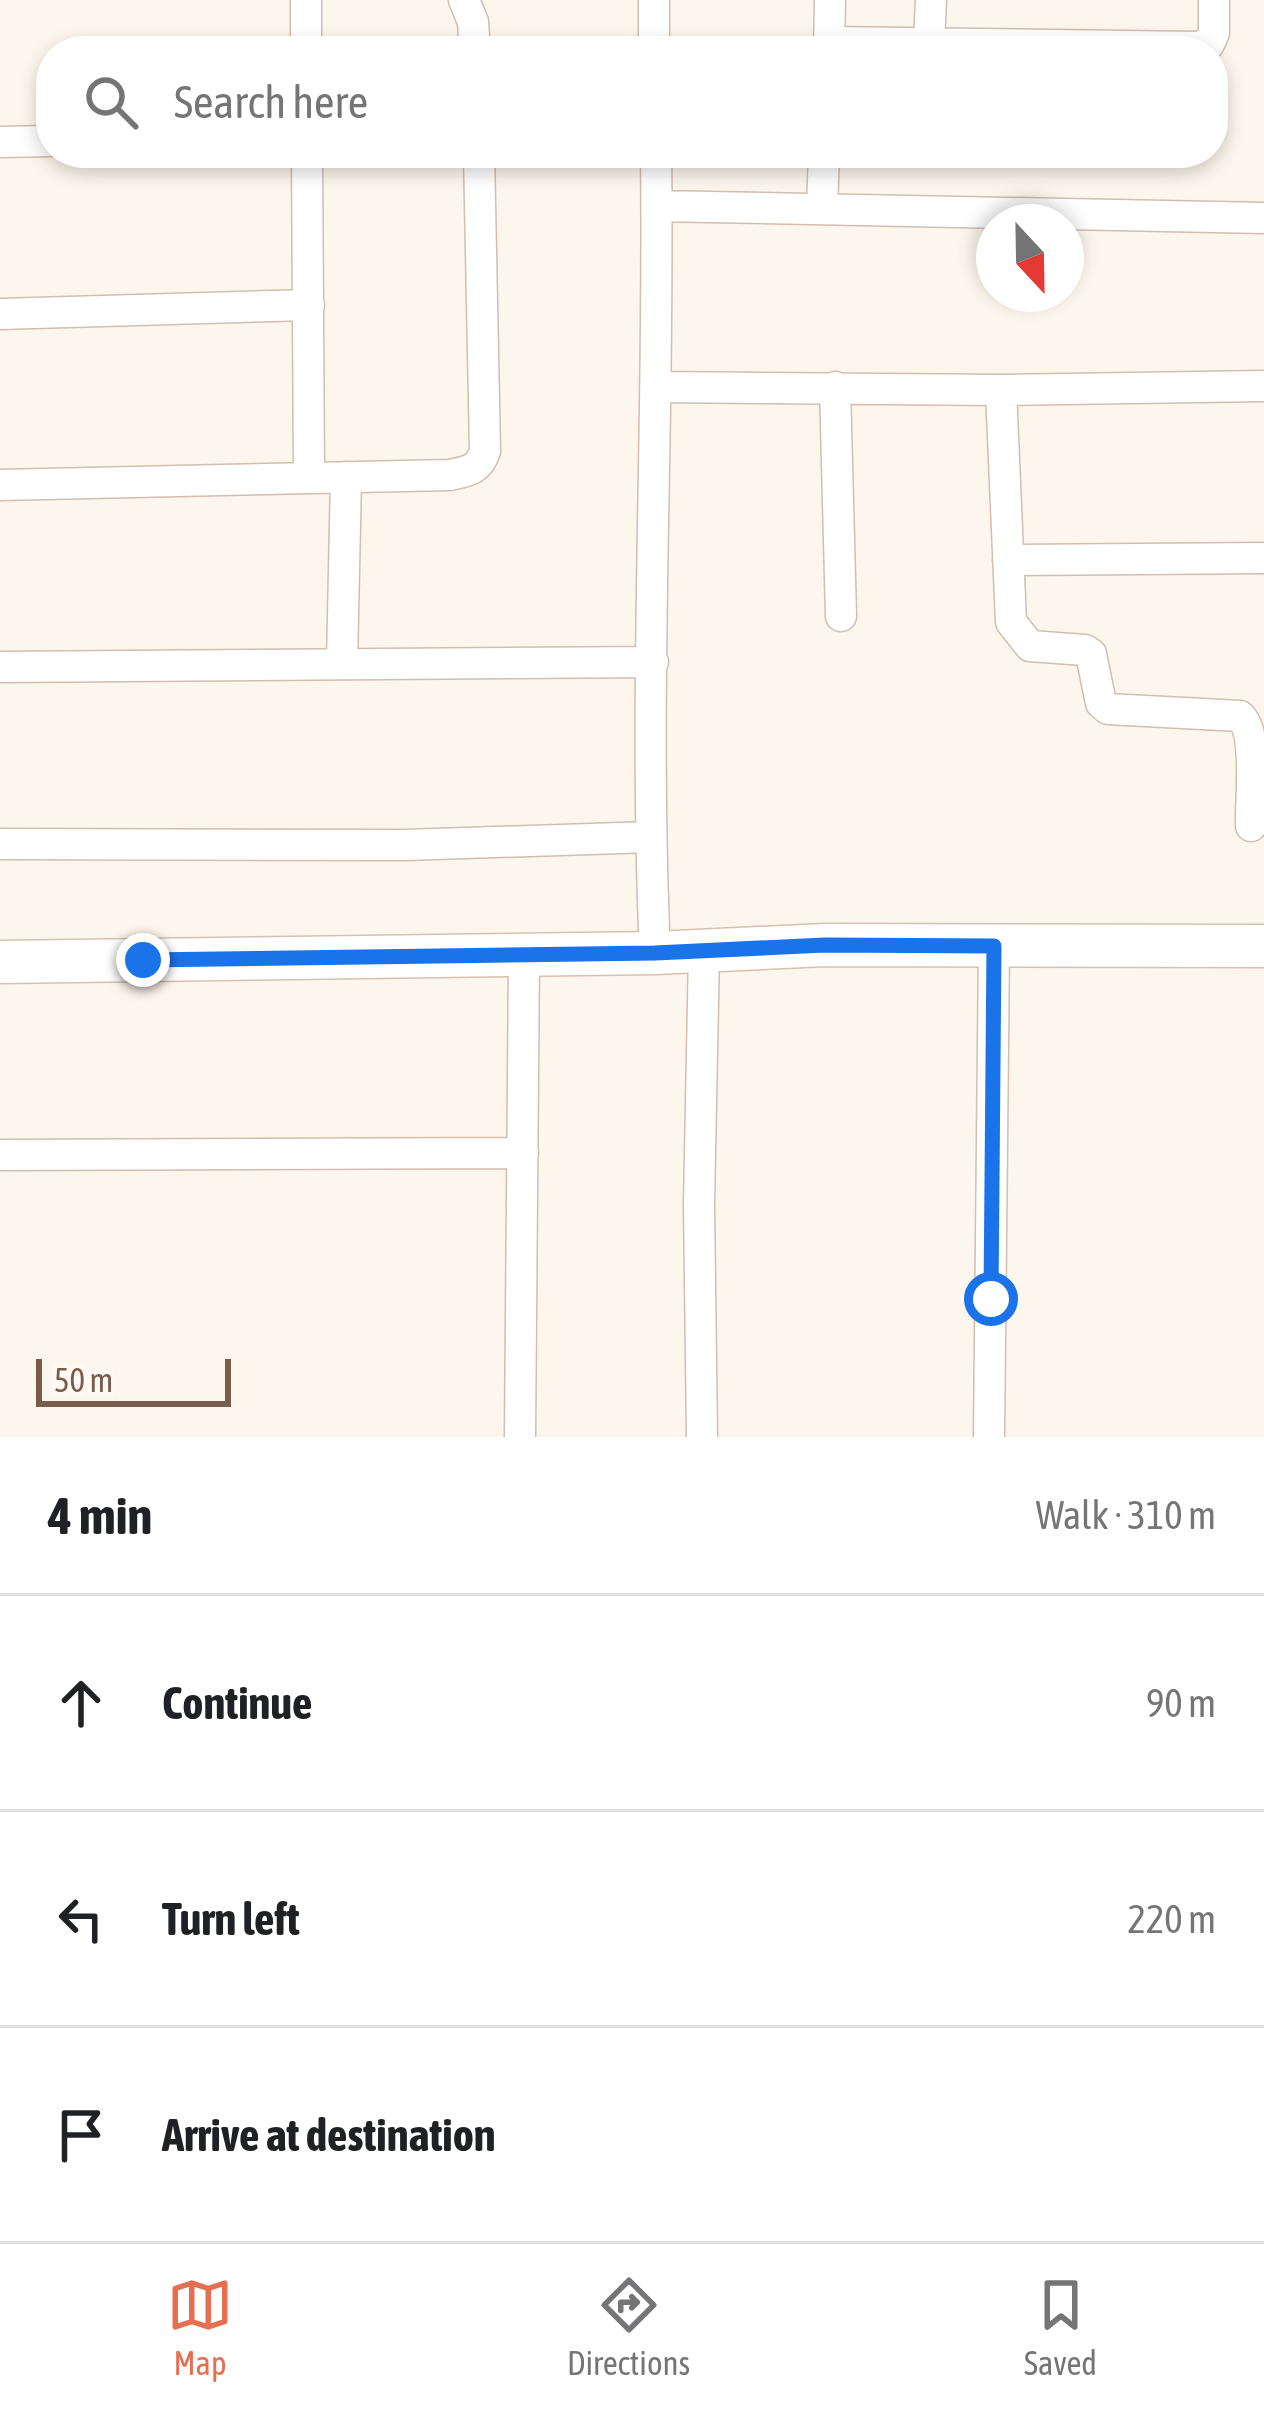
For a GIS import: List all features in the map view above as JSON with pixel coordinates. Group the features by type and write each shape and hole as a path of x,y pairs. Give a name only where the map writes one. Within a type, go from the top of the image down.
{"street":[{"path":"306,0 306,36"},
{"path":"464,0 474,36"},
{"path":"654,0 654,36"},
{"path":"829,36 830,0"},
{"path":"928,36 931,0"},
{"path":"1213,36 1214,0"},
{"path":"0,142 36,141"},
{"path":"307,168 309,477"},
{"path":"0,484 450,475 472,470 482,462 485,451 479,168"},
{"path":"655,953 650,837 658,387 656,168"},
{"path":"822,209 823,168"},
{"path":"657,206 1264,218"},
{"path":"0,314 309,304"},
{"path":"658,387 1264,386"},
{"path":"835,387 841,616"},
{"path":"1001,390 1011,622 1030,646 1091,654 1101,704 1108,709 1240,716 1258,744 1251,826"},
{"path":"342,662 346,477"},
{"path":"1007,560 1264,558"},
{"path":"0,668 653,662"},
{"path":"0,844 406,845 650,837"},
{"path":"0,962 655,953 825,945 1264,946"},
{"path":"989,1437 994,946"},
{"path":"702,1437 699,1205 704,951"},
{"path":"520,1437 524,955"},
{"path":"0,1155 523,1153"}],"route":[{"path":"143,960 655,953 825,945 994,946 991,1299"}]}
